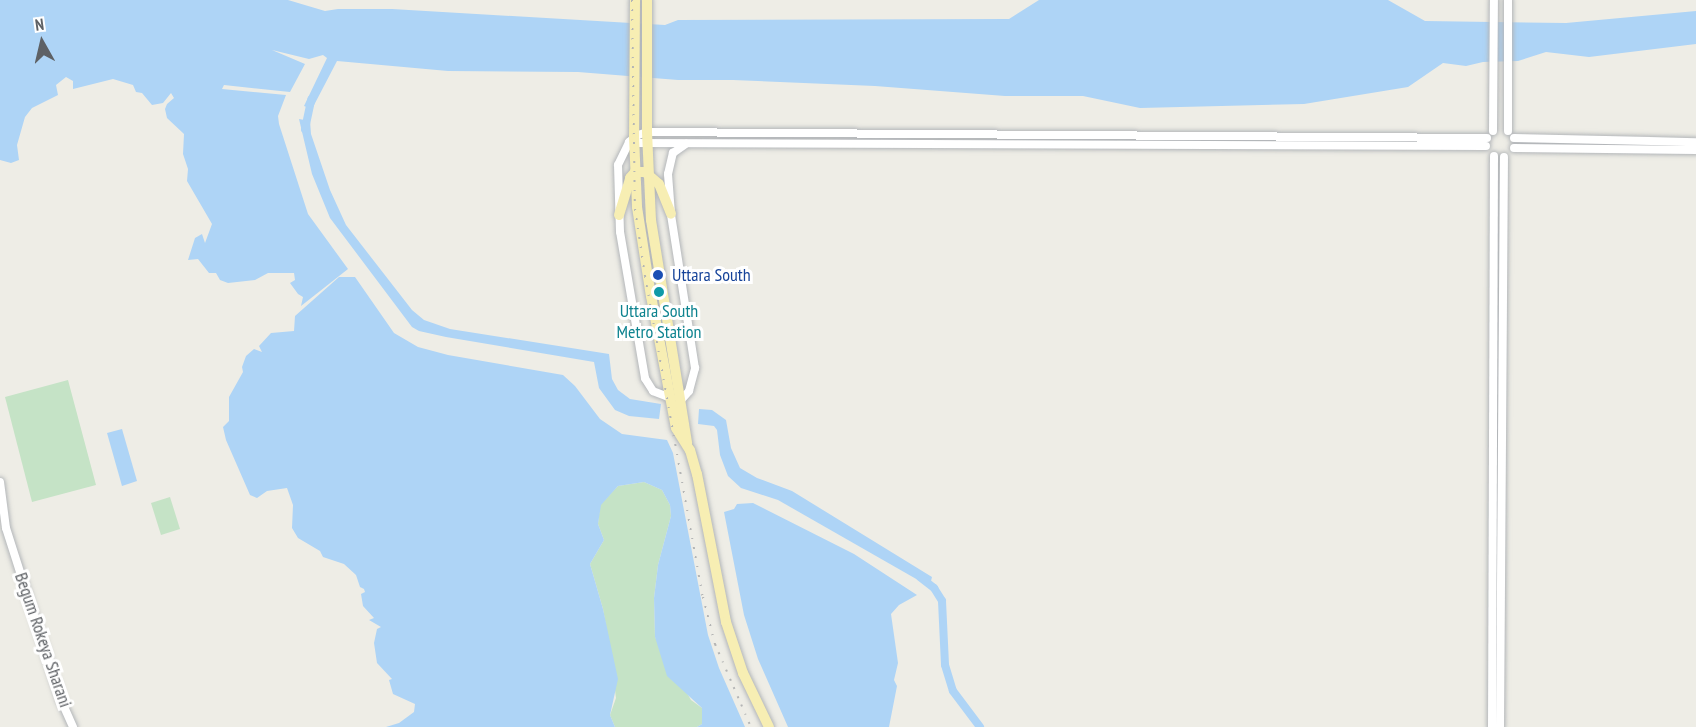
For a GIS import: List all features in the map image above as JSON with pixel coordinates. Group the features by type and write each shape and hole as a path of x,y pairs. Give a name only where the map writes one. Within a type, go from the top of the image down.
{"main road":[{"path":"647,0 647,137 651,220 676,399 676,428 687,444 697,474 726,621 743,673 769,727"},
{"path":"635,5 634,140 641,239 676,399"},
{"path":"635,172 649,172"},
{"path":"619,214 625,188 635,172"},
{"path":"649,172 663,190 671,214"}],"street":[{"path":"1492,727 1494,156 1489,139 1494,85 1494,1"},
{"path":"1500,727 1504,157 1512,139 1507,86 1508,1"},
{"path":"647,137 687,144 1489,139"},
{"path":"687,144 676,149 669,165 671,214 695,368 689,391 676,399 653,392 642,369 619,214 618,165 624,150 634,140 647,137 1512,139 1696,142"},
{"path":"1512,139 1696,150"},
{"path":"1494,156 1504,157"},
{"name":"Begum Rokeya Sharani","path":"0,482 6,528 61,700 73,727"}],"green space":[{"path":"68,380 96,485 32,502 5,397"},
{"path":"644,482 662,490 670,505 671,516 658,565 654,598 655,637 691,700 702,708 702,724 697,727 615,727 610,715 616,698 609,643 603,609 590,564 604,540 598,524 600,505 618,486"},
{"path":"170,497 180,529 161,535 151,503"}],"water":[{"path":"0,0 288,0 325,11 392,9 665,25 678,20 1009,19 1039,0 1388,0 1425,21 1566,23 1696,11 1696,44 1589,57 1546,52 1518,61 1483,62 1466,66 1443,63 1408,87 1304,104 1140,108 1083,96 1005,96 875,86 678,80 578,72 448,71 337,61 312,109 304,106 327,58 323,55 309,59 272,50 305,64 290,92 224,85 222,89 286,95 278,116 279,124 308,214 348,269 301,306 303,297 290,283 295,280 294,273 268,273 255,280 228,283 220,280 216,273 209,273 198,259 188,260 195,238 202,234 205,243 212,224 187,181 188,169 183,154 184,134 167,118 165,109 174,98 171,93 163,103 152,105 142,93 136,92 133,85 113,79 73,89 73,81 66,77 56,85 58,95 32,108 25,117 17,145 19,160 11,163 0,160"},
{"path":"299,119 310,121 311,134 330,190 346,225 412,310 424,320 450,329 609,354 612,379 618,390 630,399 661,404 659,419 629,416 615,410 599,388 594,362 446,337 419,331 412,327 330,218 312,174"},
{"path":"339,277 355,277 394,333 418,347 448,355 563,375 575,386 600,419 622,434 667,440 673,453 708,635 719,668 745,727 697,727 702,724 702,708 667,676 655,637 654,598 658,565 671,516 670,505 662,490 644,482 618,486 601,505 598,524 604,540 590,564 603,609 618,679 610,715 615,727 386,727 399,723 414,712 415,704 393,694 389,680 392,679 377,663 374,643 377,629 381,627 369,620 374,618 363,606 361,594 365,592 364,589 360,587 356,575 344,564 323,557 320,551 298,538 292,528 293,505 287,488 267,491 257,498 250,495 226,440 223,427 229,421 229,397 243,372 242,367 246,356 254,349 262,352 259,346 271,333 294,331 295,316"},
{"path":"699,409 712,410 726,420 731,448 740,468 757,478 792,491 932,577 931,581 925,584 778,500 741,488 728,476 720,455 717,430 714,426 698,424"},
{"path":"122,429 137,481 122,486 107,433"},
{"path":"753,503 854,554 917,595 899,605 891,614 898,663 894,680 897,686 889,727 788,727 758,659 744,615 724,512 734,509 737,504"}],"waterway":[{"path":"305,129 311,100"},
{"path":"920,577 934,588 942,601 945,665 953,691 980,727"}],"railway":[{"path":"632,0 635,209 645,276 703,597 715,644 751,727"}],"place":[{"name":"Uttara South","path":"658,275"},
{"name":"Uttara South Metro Station","path":"659,292"}]}
